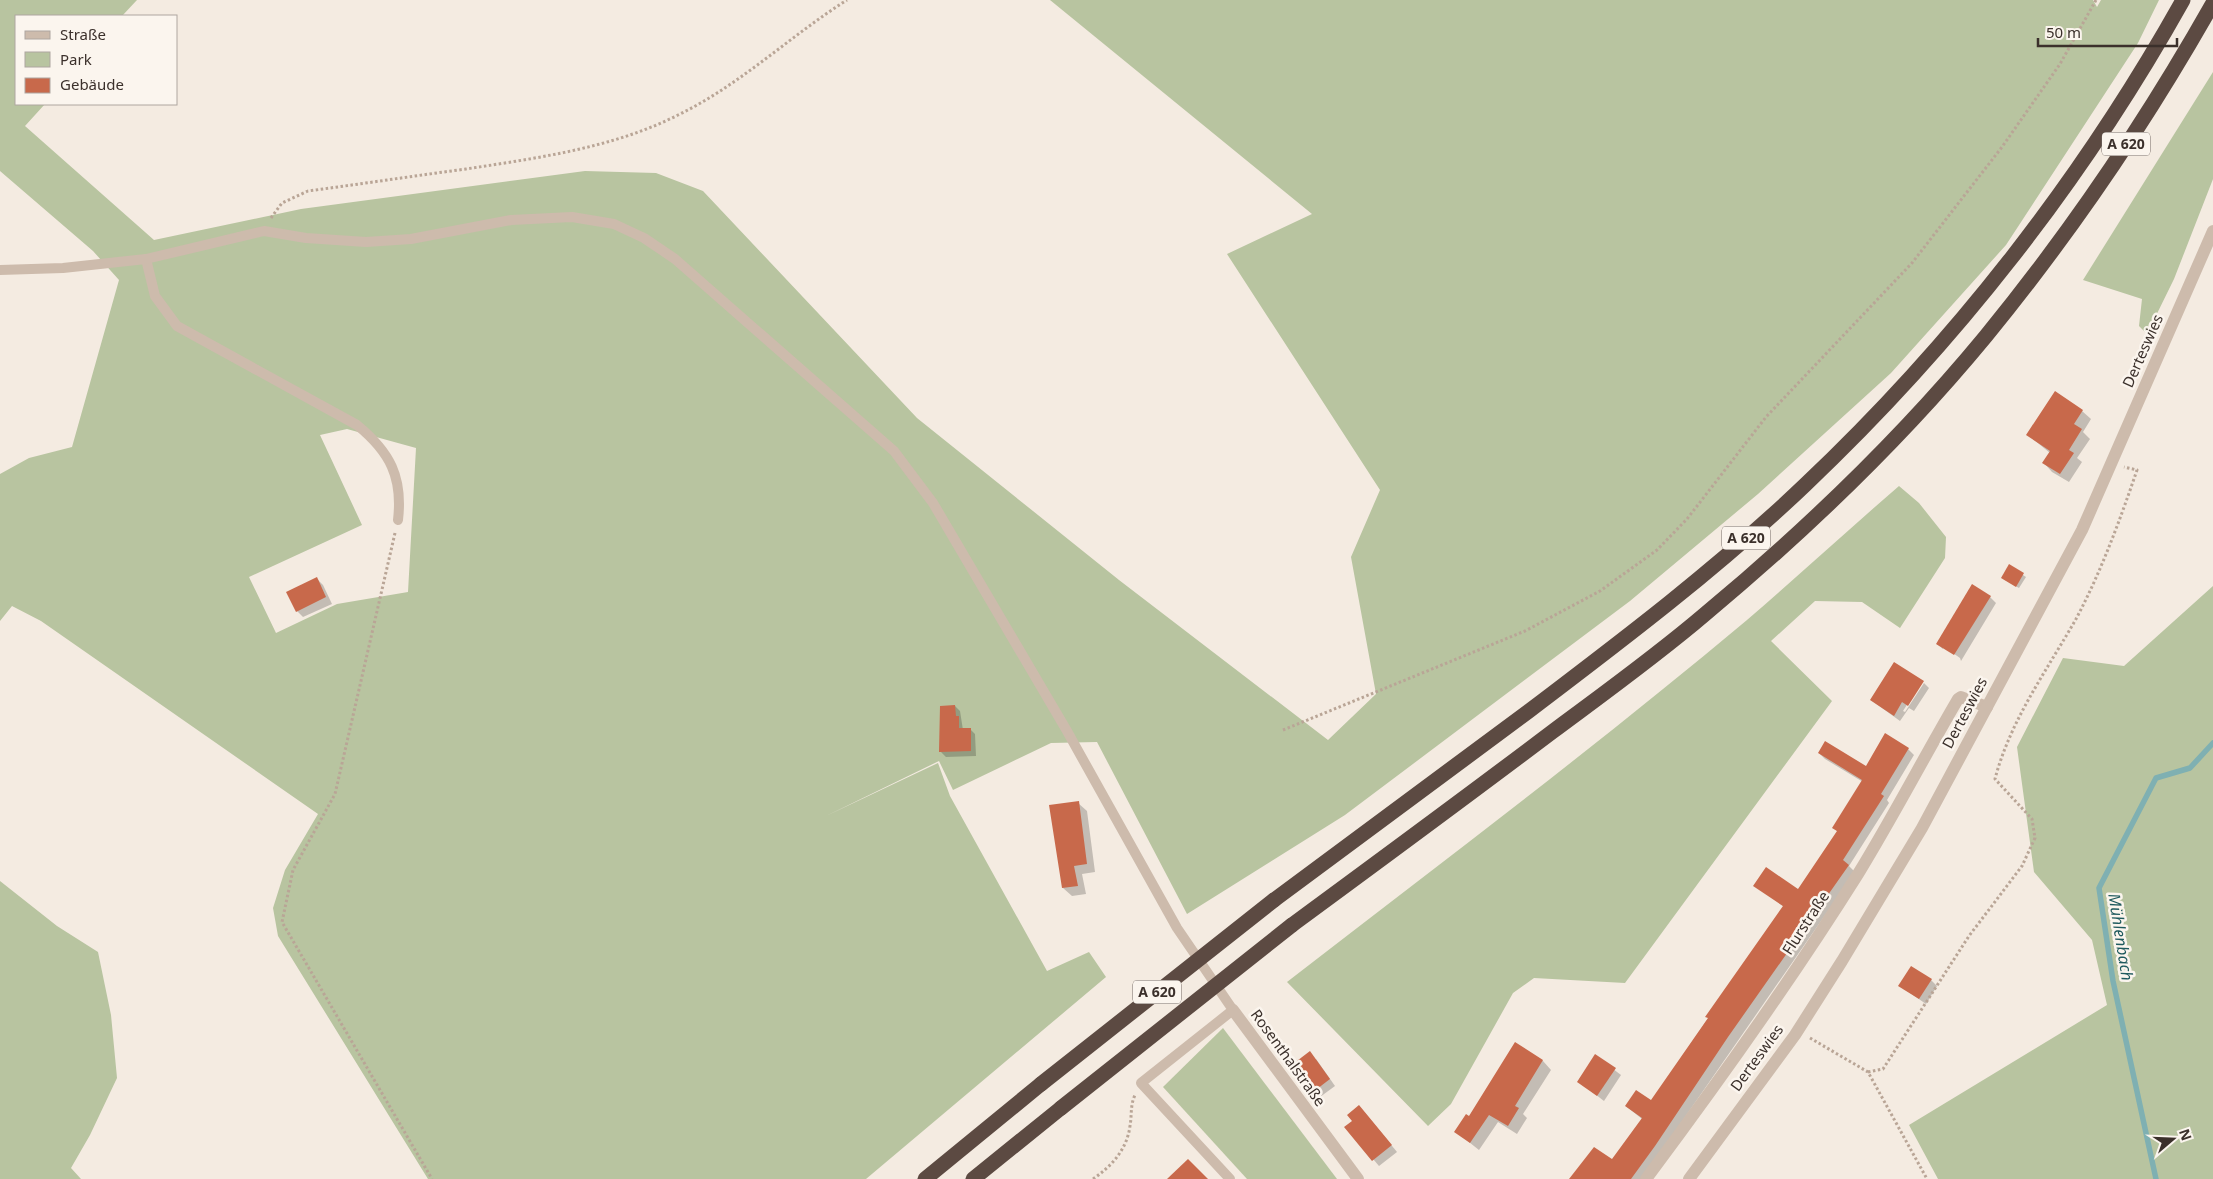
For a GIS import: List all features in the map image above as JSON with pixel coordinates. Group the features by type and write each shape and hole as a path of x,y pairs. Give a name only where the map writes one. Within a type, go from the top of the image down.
{"highway":[{"name":"A 620","path":"925,1179 1041,1084 1274,900 1442,776 1676,598 1804,486 1857,434 1957,326 2049,209 2131,87 2183,0"},
{"name":"A 620","path":"973,1179 1292,925 1615,686 1703,616 1825,507 1873,460 1984,339 2031,280 2098,186 2155,101 2213,3"}],"street":[{"name":"Derteswies","path":"1688,1179 1795,1034 1842,961 1922,828 2082,530 2213,231"},
{"name":"Flurstraße","path":"1646,1179 1694,1115 1806,955 1859,872 1958,699 1961,697 1987,707"},
{"name":"Rosenthalstraße","path":"1233,1010 1358,1179"}],"lane":[{"path":"0,270 63,268 146,259 264,231 306,238 366,242 411,239 511,220 572,217 614,224 644,238 675,259 894,451 933,503 1067,731 1177,928 1233,1010"},
{"path":"146,259 155,296 178,326 357,425 375,439 390,462 398,485 398,520"},
{"name":"Rosenthalstraße","path":"1141,1084 1233,1010"},
{"path":"1141,1084 1230,1179"}],"path":[{"path":"264,231 282,203 308,191 546,156 626,136 655,126 724,90 812,22 847,0"},
{"path":"1284,730 1525,631 1600,591 1657,550 1687,519 1766,417 1912,263 2002,147 2060,64 2096,0"},
{"path":"1868,1072 1882,1069 1969,936 2022,866 2035,838 2032,819 1995,779 2000,760 2014,728 2076,617 2125,506 2137,470 2111,463"},
{"path":"398,520 335,794 293,870 282,922 432,1179"},
{"path":"1795,1034 1812,1039 1868,1072 1927,1179"},
{"path":"1093,1179 1122,1152 1130,1127 1131,1104 1141,1084"}],"green space":[{"path":"0,0 137,0 123,15 15,15 15,105 44,105 25,126 154,240 301,209 585,171 656,173 703,191 917,418 1119,580 1328,740 1376,694 1351,557 1380,490 1227,254 1312,214 1050,0 2093,0 2097,7 2101,0 2159,0 2138,43 2006,245 1891,373 1758,494 1630,601 1345,815 1187,914 1097,742 1051,743 953,790 939,761 826,816 938,763 950,796 1047,971 1089,952 1106,977 866,1179 428,1179 278,936 273,908 285,870 318,814 41,621 12,606 0,621 0,474 29,458 72,447 119,280 93,251 0,171","holes":["347,429 416,448 408,592 337,604 276,633 249,577 362,525 320,435"]},
{"path":"2213,72 2213,179 2174,279 2147,334 2139,326 2142,299 2083,280"},
{"path":"1899,486 1919,503 1946,537 1945,558 1900,628 1862,602 1815,601 1771,641 1832,701 1625,983 1534,978 1513,993 1451,1104 1428,1126 1287,982 1691,667"},
{"path":"2213,586 2213,1179 1938,1179 1909,1125 2107,1005 2092,940 2034,872 2017,747 2063,658 2124,666"},
{"path":"0,881 57,926 98,952 111,1015 117,1078 90,1135 71,1168 81,1179 0,1179"},
{"path":"1223,1028 1337,1179 1247,1179 1163,1087"}],"building":[{"path":"2055,391 2083,410 2074,424 2082,429 2069,450 2074,453 2060,474 2042,463 2050,451 2026,435"},
{"path":"2009,564 2024,573 2016,587 2001,578"},
{"path":"317,577 326,597 296,612 286,592"},
{"path":"1972,584 1991,596 1954,655 1936,644"},
{"path":"1894,662 1924,681 1908,706 1902,702 1894,716 1870,700"},
{"path":"955,705 956,716 959,716 959,728 971,728 971,751 939,752 940,706"},
{"path":"1885,733 1909,748 1881,794 1884,796 1843,860 1849,865 1728,1037 1655,1146 1631,1179 1569,1179 1594,1147 1612,1159 1642,1118 1625,1106 1636,1090 1651,1100 1708,1018 1705,1017 1783,906 1753,886 1766,867 1798,889 1837,831 1832,828 1862,780 1818,753 1825,741 1866,766"},
{"path":"1079,801 1087,864 1074,866 1078,886 1062,888 1049,805"},
{"path":"1911,966 1932,979 1919,999 1898,986"},
{"path":"1515,1042 1543,1060 1515,1106 1519,1108 1508,1126 1489,1115 1470,1143 1454,1132 1466,1114 1469,1116"},
{"path":"1310,1051 1330,1079 1313,1092 1293,1064"},
{"path":"1595,1054 1616,1068 1597,1096 1577,1082"},
{"path":"1359,1105 1392,1145 1372,1161 1344,1127 1352,1121 1347,1115"},
{"path":"1188,1159 1208,1179 1167,1179"}],"waterway":[{"name":"Mühlenbach","path":"2156,1179 2113,981 2099,888 2156,778 2190,768 2213,743"}]}
